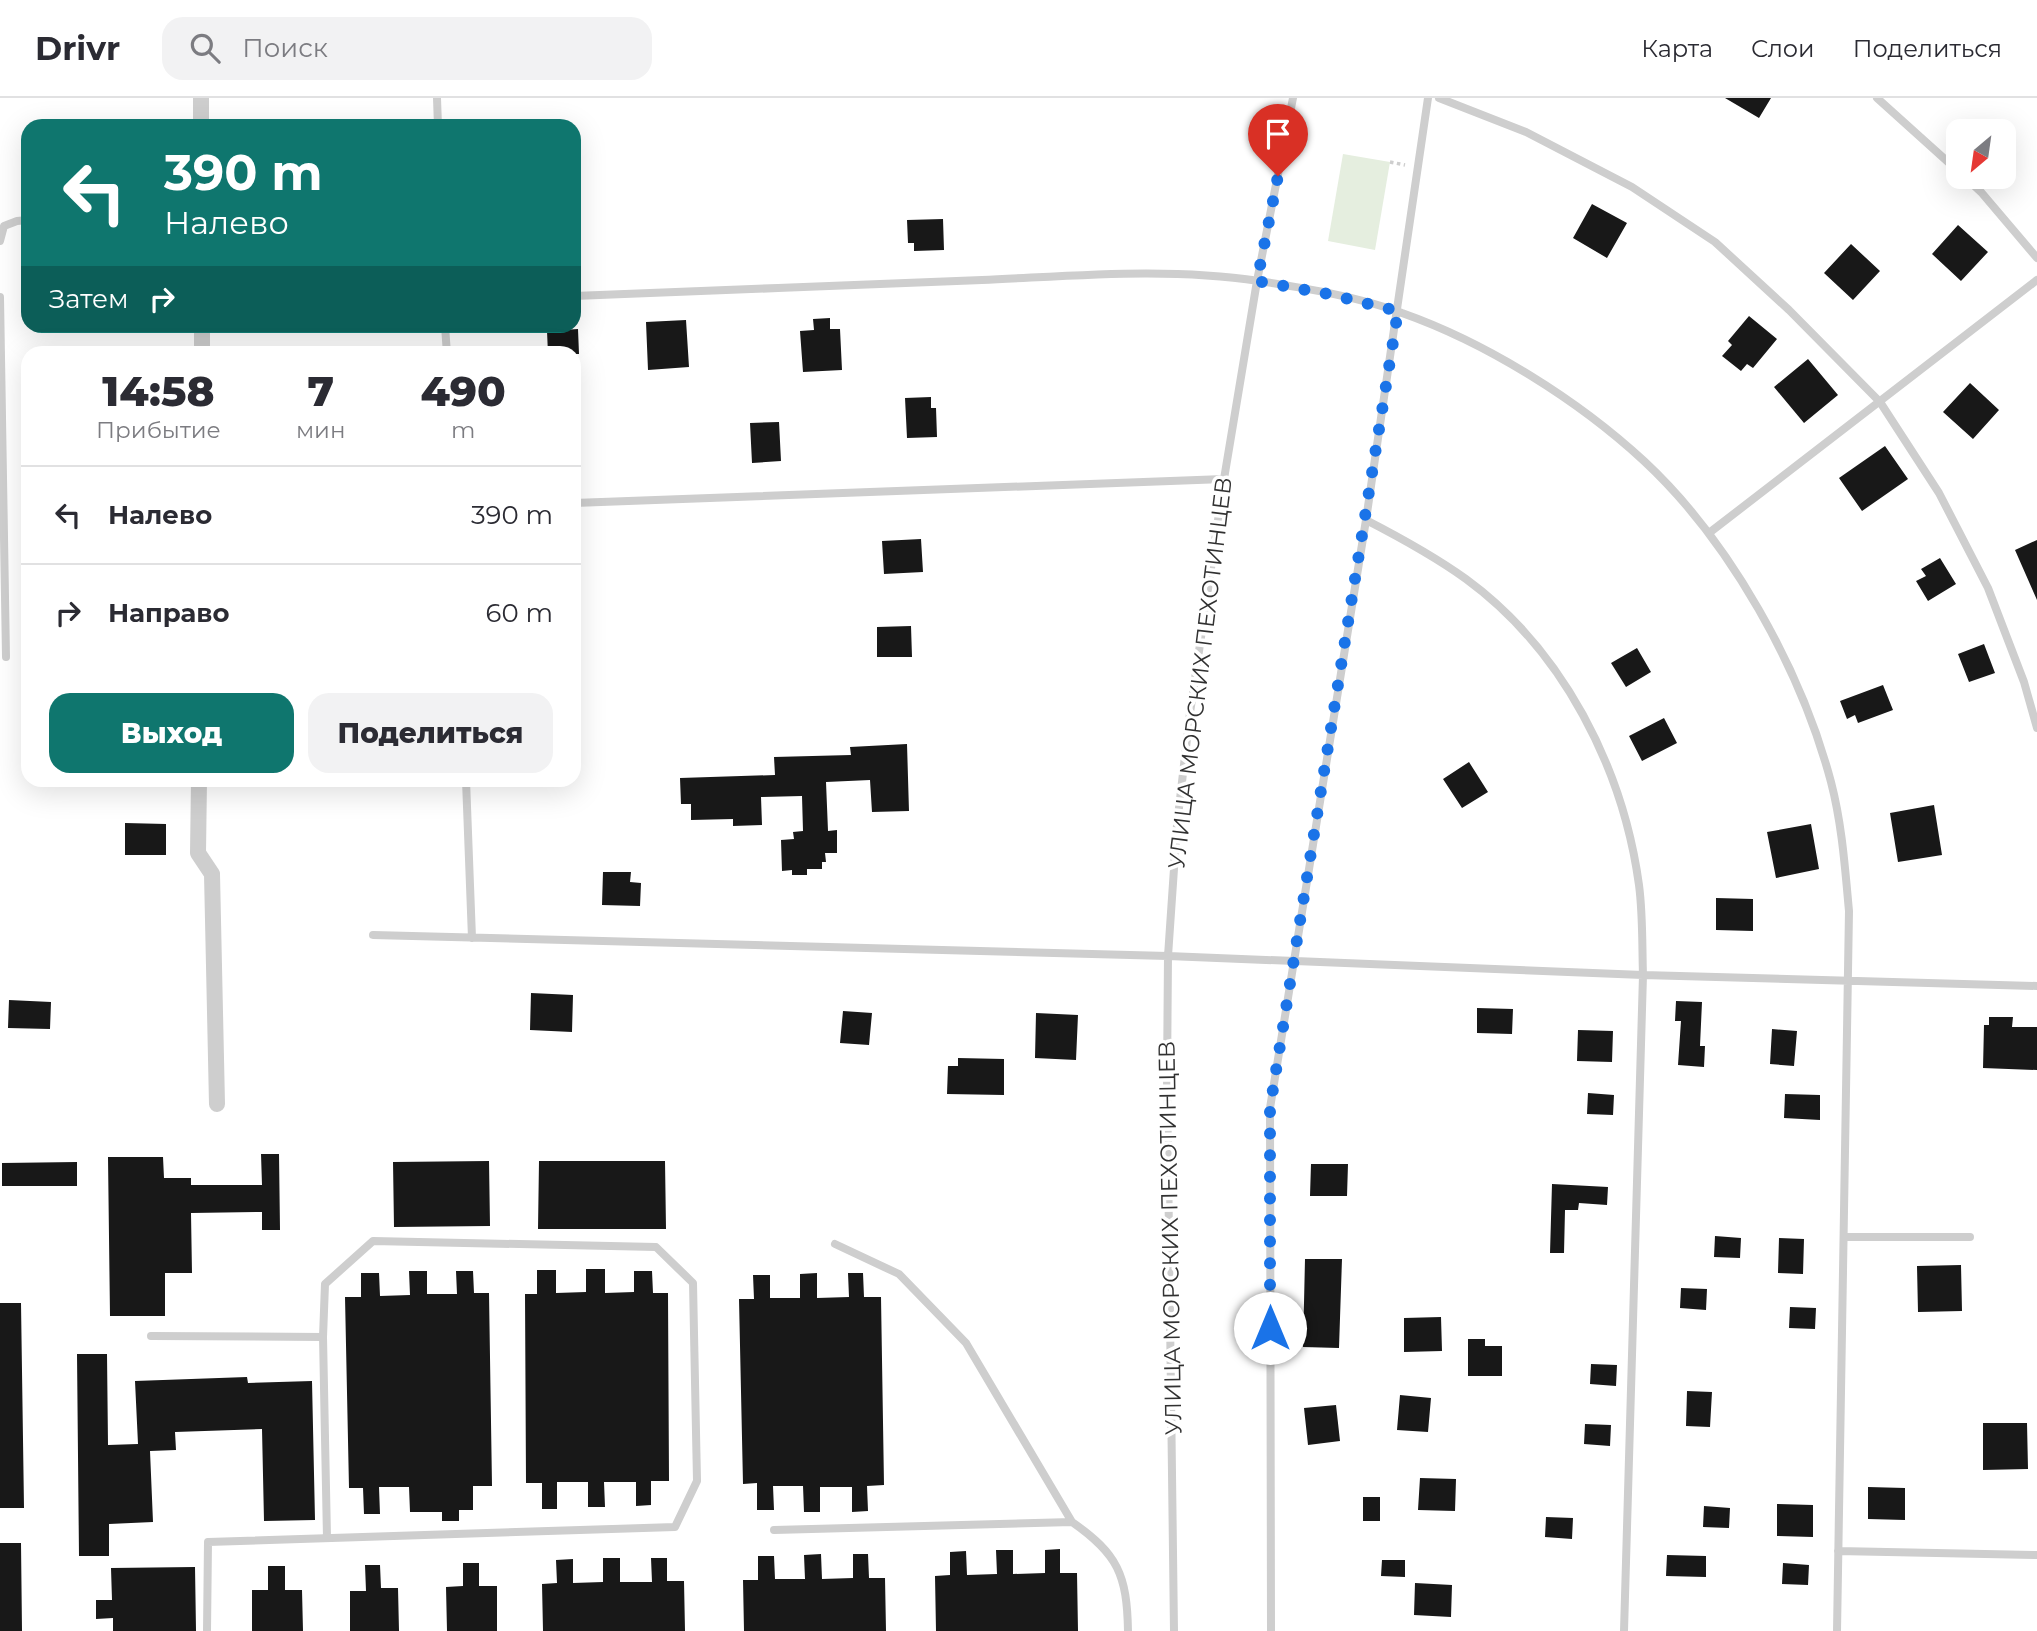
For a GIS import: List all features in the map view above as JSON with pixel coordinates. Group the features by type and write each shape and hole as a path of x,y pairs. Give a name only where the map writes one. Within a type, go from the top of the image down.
{"street":[{"path":"201,98 201,119"},
{"path":"199,787 198,853 212,874 217,1104"}],"lane":[{"path":"437,98 438,119"},
{"name":"УЛИЦА МОРСКИХ ПЕХОТИНЦЕВ","path":"1174,1631 1167,1093 1168,956 1177,825 1190,713 1224,479 1257,281 1293,98"},
{"path":"1271,1631 1270,1108 1366,520 1429,98"},
{"path":"1439,98 1526,132 1632,187 1715,242 1789,310 1880,401 1939,492 1988,588 2024,682 2037,727"},
{"path":"1877,98 1946,160"},
{"path":"1978,189 2037,258"},
{"path":"0,241 4,226 21,221"},
{"path":"581,296 1155,273 1257,281 1398,311 1444,330 1488,352 1571,404 1644,461 1709,533 1743,585 1795,681 1829,774 1842,845 1849,911 1837,1631"},
{"path":"1709,533 2037,280"},
{"path":"0,297 6,657"},
{"path":"581,503 1224,479"},
{"path":"1366,520 1419,547 1468,581 1515,623 1552,666 1585,718 1609,767 1628,832 1640,886 1643,975 1625,1631"},
{"path":"466,787 472,938"},
{"path":"373,935 1168,956 1643,975 2037,986"},
{"path":"1844,1237 1970,1237"},
{"path":"206,1631 208,1542 675,1527 697,1481 693,1283 656,1247 373,1241 325,1284 323,1337 327,1538"},
{"path":"835,1244 900,1274 966,1343 1072,1522 1098,1540 1116,1565 1127,1600 1128,1631"},
{"path":"151,1336 323,1337"},
{"path":"774,1530 1072,1522"},
{"path":"1838,1551 2037,1555"}],"green space":[{"path":"1343,154 1390,162 1375,250 1328,241"}],"building":[{"path":"1725,98 1771,98 1759,118"},
{"path":"1592,204 1627,223 1607,258 1573,238"},
{"path":"943,219 944,250 914,251 914,243 908,243 907,220"},
{"path":"1958,225 1988,252 1961,281 1932,254"},
{"path":"1851,244 1880,271 1853,300 1824,273"},
{"path":"1749,316 1777,339 1753,368 1747,364 1741,371 1722,356 1732,345 1728,341"},
{"path":"830,318 830,329 840,329 842,370 803,372 800,331 814,330 813,319"},
{"path":"686,320 689,367 648,370 646,322"},
{"path":"547,333 578,333 579,346 548,346"},
{"path":"1808,359 1838,395 1804,423 1774,387"},
{"path":"1970,383 1999,410 1973,439 1943,412"},
{"path":"931,397 931,408 936,408 937,437 907,438 905,398"},
{"path":"779,422 781,461 752,463 750,423"},
{"path":"1885,446 1908,479 1862,511 1839,478"},
{"path":"921,539 923,572 884,574 882,541"},
{"path":"2037,540 2037,600 2015,550"},
{"path":"1940,558 1956,584 1928,601 1916,581 1926,576 1921,569"},
{"path":"911,626 912,657 877,657 877,627"},
{"path":"1984,644 1995,673 1969,682 1958,654"},
{"path":"1637,648 1651,672 1626,687 1611,663"},
{"path":"1883,685 1893,710 1858,723 1855,715 1847,719 1840,701"},
{"path":"1664,718 1677,743 1642,761 1629,736"},
{"path":"907,744 909,811 872,812 870,780 826,782 828,831 837,830 837,853 825,853 826,862 822,862 822,869 807,869 807,875 792,875 792,870 782,871 781,840 794,839 793,832 803,831 802,796 761,797 762,825 733,826 733,819 691,820 691,804 681,804 680,778 775,775 774,757 851,755 850,747"},
{"path":"1469,762 1488,792 1462,808 1443,779"},
{"path":"1934,805 1942,855 1898,862 1890,813"},
{"path":"125,823 166,824 166,855 125,855"},
{"path":"1811,824 1819,869 1776,878 1767,832"},
{"path":"603,872 631,872 630,882 641,883 640,906 602,905"},
{"path":"1716,898 1753,899 1753,931 1716,930"},
{"path":"531,993 573,995 572,1032 530,1030"},
{"path":"9,1000 51,1002 50,1029 8,1028"},
{"path":"1676,1001 1702,1002 1700,1046 1705,1046 1704,1067 1678,1065 1681,1021 1675,1021"},
{"path":"1477,1008 1513,1009 1512,1034 1477,1033"},
{"path":"843,1011 872,1013 869,1045 840,1043"},
{"path":"1036,1013 1078,1015 1076,1060 1035,1058"},
{"path":"1989,1017 2013,1017 2012,1027 2037,1027 2037,1070 1983,1068 1984,1025 1989,1025"},
{"path":"1772,1029 1797,1031 1794,1066 1770,1064"},
{"path":"1578,1030 1613,1031 1612,1062 1577,1061"},
{"path":"958,1058 1004,1059 1004,1095 947,1094 948,1066 958,1066"},
{"path":"1588,1093 1614,1095 1613,1115 1587,1114"},
{"path":"1785,1094 1820,1095 1820,1120 1784,1118"},
{"path":"261,1154 279,1154 280,1230 262,1230 262,1212 191,1213 192,1273 165,1273 165,1316 110,1316 108,1157 163,1157 164,1178 191,1178 191,1185 262,1185"},
{"path":"489,1161 490,1226 394,1227 393,1162"},
{"path":"539,1161 665,1161 666,1229 538,1229"},
{"path":"77,1162 77,1186 2,1186 2,1163"},
{"path":"1311,1164 1348,1164 1347,1196 1310,1196"},
{"path":"1552,1184 1608,1187 1607,1205 1579,1203 1578,1210 1565,1210 1564,1253 1550,1253"},
{"path":"1715,1236 1741,1238 1740,1258 1714,1257"},
{"path":"1779,1238 1804,1239 1803,1274 1778,1273"},
{"path":"1305,1259 1342,1259 1339,1348 1303,1347"},
{"path":"1961,1265 1962,1311 1918,1312 1917,1266"},
{"path":"586,1269 605,1269 605,1293 634,1292 634,1271 652,1271 653,1293 668,1293 669,1481 651,1481 651,1505 636,1506 636,1482 604,1482 605,1507 588,1507 588,1482 557,1482 557,1509 542,1509 542,1483 526,1483 525,1294 537,1294 537,1270 556,1270 556,1293 586,1292"},
{"path":"409,1271 427,1271 427,1294 457,1294 456,1271 473,1271 474,1293 489,1293 492,1486 473,1486 473,1510 459,1510 459,1521 442,1521 442,1512 410,1512 409,1487 379,1487 380,1514 364,1514 363,1488 349,1488 345,1297 361,1297 361,1273 379,1273 380,1296 410,1295"},
{"path":"817,1273 817,1298 849,1297 848,1273 863,1273 864,1297 881,1297 884,1485 867,1486 868,1511 852,1512 852,1487 820,1487 820,1512 804,1512 803,1486 773,1486 774,1510 757,1510 757,1483 743,1484 739,1299 754,1299 753,1275 770,1275 770,1298 800,1298 800,1274"},
{"path":"1681,1288 1707,1289 1706,1310 1680,1308"},
{"path":"0,1303 21,1303 24,1508 0,1508"},
{"path":"1790,1307 1816,1308 1815,1329 1789,1328"},
{"path":"1441,1317 1442,1351 1404,1352 1404,1318"},
{"path":"1468,1339 1485,1339 1485,1346 1502,1346 1502,1376 1468,1376"},
{"path":"77,1354 107,1354 108,1445 138,1444 135,1381 247,1377 248,1383 312,1381 315,1520 264,1521 262,1429 175,1432 176,1450 150,1451 153,1522 109,1524 109,1556 79,1556"},
{"path":"1591,1364 1617,1365 1616,1386 1590,1384"},
{"path":"1687,1391 1712,1392 1710,1427 1686,1426"},
{"path":"1400,1395 1431,1398 1428,1432 1397,1430"},
{"path":"1336,1405 1340,1441 1308,1445 1304,1408"},
{"path":"1983,1423 2027,1423 2028,1469 1983,1470"},
{"path":"1585,1424 1611,1425 1610,1446 1584,1444"},
{"path":"1420,1478 1456,1479 1455,1511 1418,1510"},
{"path":"1868,1487 1905,1488 1905,1520 1868,1519"},
{"path":"1363,1497 1380,1497 1380,1521 1363,1521"},
{"path":"1777,1504 1813,1505 1813,1537 1777,1536"},
{"path":"1704,1506 1730,1508 1729,1528 1703,1527"},
{"path":"1546,1517 1573,1518 1572,1539 1545,1537"},
{"path":"0,1543 21,1543 22,1631 0,1631"},
{"path":"1060,1549 1060,1573 1077,1573 1078,1631 936,1631 935,1576 950,1575 950,1552 966,1551 967,1575 997,1574 996,1550 1013,1550 1013,1574 1045,1573 1045,1550"},
{"path":"821,1554 822,1579 853,1578 853,1554 868,1554 869,1578 885,1578 886,1631 744,1631 743,1580 758,1580 758,1556 774,1556 775,1579 805,1579 804,1555"},
{"path":"1667,1555 1706,1556 1706,1577 1666,1576"},
{"path":"603,1558 620,1558 620,1582 652,1582 651,1558 667,1558 667,1581 684,1581 685,1631 543,1631 542,1584 557,1583 556,1560 573,1559 573,1583 603,1582"},
{"path":"1382,1560 1405,1560 1405,1577 1381,1576"},
{"path":"463,1563 479,1563 479,1586 497,1586 497,1631 447,1631 446,1587 463,1586"},
{"path":"1783,1563 1809,1565 1808,1585 1782,1584"},
{"path":"365,1565 380,1565 381,1588 398,1588 399,1631 350,1631 350,1591 366,1591"},
{"path":"268,1566 285,1566 285,1590 302,1590 303,1631 252,1631 252,1590 268,1590"},
{"path":"195,1567 196,1631 113,1631 113,1618 96,1619 96,1600 112,1600 111,1568"},
{"path":"1415,1583 1452,1585 1451,1617 1414,1615"}],"route":[{"path":"1270,1328 1270,1108 1273,1084 1295,962 1398,311 1257,281 1278,176"}]}
